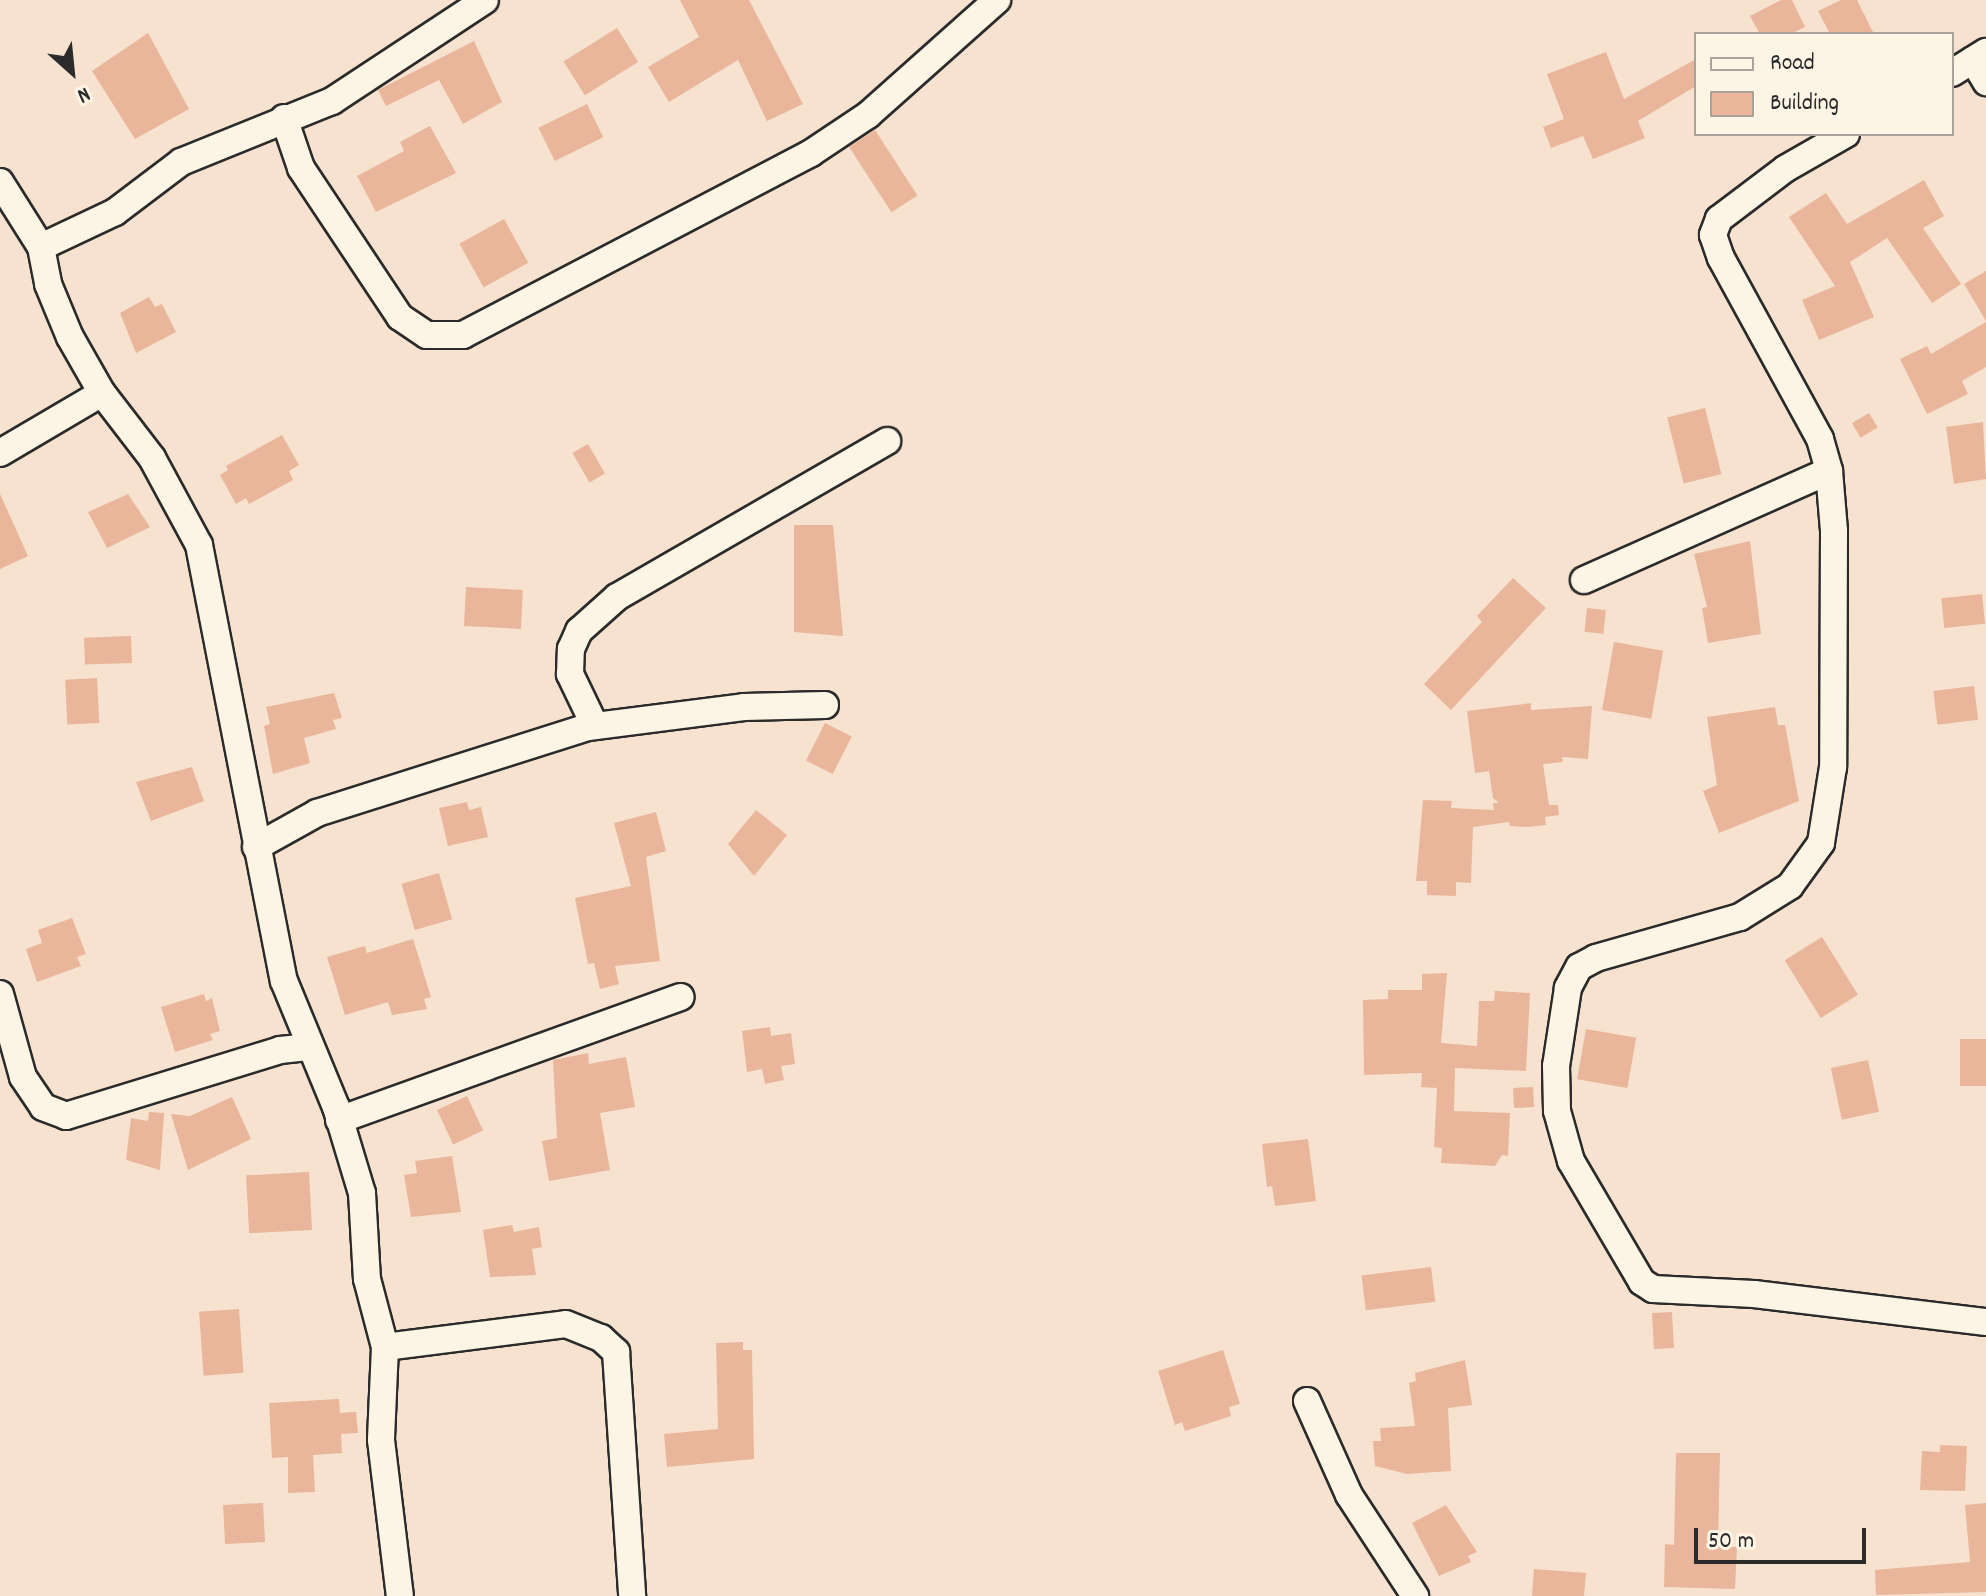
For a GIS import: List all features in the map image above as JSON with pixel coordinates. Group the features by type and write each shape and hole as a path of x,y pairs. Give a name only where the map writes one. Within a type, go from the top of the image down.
{"street":[{"path":"41,247 115,212 181,162 332,101 485,0"},
{"path":"284,118 301,168 400,317 427,335 463,335 811,153 868,115 997,0"},
{"path":"1843,136 1785,169 1719,219 1713,235 1721,258 1820,439 1829,471 1834,531 1833,767 1821,843 1790,886 1740,917 1596,958 1579,967 1568,988 1556,1066 1557,1111 1571,1161 1642,1282 1653,1289 1754,1294 1986,1322"},
{"path":"0,182 41,247 48,284 102,393 152,458 199,545 284,981 339,1120 362,1193 367,1279 385,1347 381,1440 400,1596"},
{"path":"0,453 102,393"},
{"path":"595,726 570,674 571,649 579,631 617,597 887,441"},
{"path":"1584,580 1829,471"},
{"path":"256,847 317,813 595,726 744,707 825,705"},
{"path":"0,994 23,1077 43,1107 66,1116 280,1050 308,1047"},
{"path":"339,1120 681,997"},
{"path":"385,1347 566,1324 601,1338 616,1352 632,1596"},
{"path":"1307,1401 1349,1495 1415,1596"}],"building":[{"path":"680,0 749,0 803,104 767,121 738,60 669,102 648,67 699,37"},
{"path":"1781,0 1792,0 1805,27 1795,32 1759,32 1750,16"},
{"path":"1841,0 1857,0 1873,32 1829,32 1818,11"},
{"path":"617,28 638,62 585,95 564,61"},
{"path":"148,33 189,109 135,139 92,71"},
{"path":"474,41 502,102 463,124 439,80 386,106 378,90"},
{"path":"1606,52 1624,99 1694,60 1694,87 1638,121 1645,138 1593,159 1583,136 1551,148 1543,127 1564,119 1547,74"},
{"path":"587,104 603,137 555,161 538,128"},
{"path":"430,126 456,173 376,212 357,176 404,151 400,142"},
{"path":"875,130 917,195 891,212 849,147"},
{"path":"1924,180 1944,216 1923,228 1961,284 1932,303 1887,238 1850,262 1874,317 1819,340 1802,300 1835,286 1789,217 1826,193 1847,224"},
{"path":"504,219 528,263 484,287 459,244"},
{"path":"1986,271 1986,321 1964,284"},
{"path":"149,297 155,307 162,304 176,332 136,353 120,313"},
{"path":"1986,322 1986,367 1962,381 1968,394 1927,414 1900,359 1927,346 1931,354"},
{"path":"1705,408 1721,474 1684,483 1667,417"},
{"path":"1869,413 1878,428 1861,438 1852,423"},
{"path":"1983,422 1986,479 1954,484 1946,427"},
{"path":"282,435 299,465 289,471 293,480 249,504 246,498 236,504 220,475 228,470 226,466"},
{"path":"588,444 605,473 589,482 572,453"},
{"path":"0,494 28,556 0,569"},
{"path":"128,494 150,527 107,548 88,512"},
{"path":"794,525 833,525 843,636 794,632"},
{"path":"1750,541 1761,634 1708,643 1702,608 1707,607 1694,554"},
{"path":"1513,578 1546,608 1451,710 1424,684 1482,622 1477,616"},
{"path":"466,587 523,590 521,629 464,626"},
{"path":"1982,594 1985,624 1944,628 1941,598"},
{"path":"1587,608 1606,610 1603,634 1584,632"},
{"path":"131,636 132,663 85,665 84,638"},
{"path":"1614,642 1663,651 1651,719 1602,710"},
{"path":"97,678 99,723 67,725 65,680"},
{"path":"1974,686 1978,720 1937,725 1933,691"},
{"path":"334,693 342,718 333,720 336,729 304,738 310,763 273,774 264,726 270,724 266,707"},
{"path":"1531,703 1531,710 1592,706 1588,759 1562,757 1563,762 1543,764 1549,805 1558,805 1559,815 1545,817 1546,825 1510,826 1509,822 1473,827 1471,883 1456,882 1456,896 1427,895 1427,881 1416,881 1423,800 1452,801 1451,808 1494,810 1493,803 1499,803 1493,798 1489,771 1475,773 1467,711"},
{"path":"1775,707 1778,725 1785,725 1799,801 1719,833 1703,791 1717,785 1707,717"},
{"path":"825,723 852,737 833,774 806,760"},
{"path":"192,767 204,801 151,821 136,782"},
{"path":"467,802 469,810 481,807 488,837 448,846 439,808"},
{"path":"756,810 787,835 754,876 728,844"},
{"path":"656,812 666,851 646,857 660,961 615,966 619,984 600,989 594,963 588,964 575,898 631,886 614,823"},
{"path":"439,873 452,919 415,930 402,884"},
{"path":"72,918 86,954 77,957 81,966 37,982 26,949 42,943 38,930"},
{"path":"1822,937 1858,995 1821,1018 1785,960"},
{"path":"413,939 431,997 424,999 427,1009 392,1015 388,1002 345,1015 327,957 365,946 367,953"},
{"path":"1447,973 1441,1043 1477,1046 1479,1001 1494,1001 1495,991 1530,993 1526,1071 1455,1068 1454,1111 1510,1113 1508,1156 1502,1155 1495,1166 1441,1163 1442,1148 1434,1147 1437,1088 1421,1087 1422,1073 1364,1075 1363,1000 1388,999 1388,990 1422,990 1422,974"},
{"path":"204,994 206,1001 212,998 220,1031 210,1034 213,1040 175,1052 161,1007"},
{"path":"770,1027 771,1036 791,1033 795,1064 781,1066 784,1080 765,1084 762,1069 747,1072 742,1031"},
{"path":"1586,1029 1636,1038 1627,1088 1577,1079"},
{"path":"1960,1039 1986,1039 1986,1086 1960,1086"},
{"path":"588,1053 589,1064 626,1057 635,1107 600,1113 610,1170 549,1181 542,1141 557,1138 553,1060"},
{"path":"1868,1060 1879,1112 1842,1120 1831,1068"},
{"path":"1533,1087 1534,1107 1514,1108 1513,1088"},
{"path":"467,1096 483,1130 453,1144 437,1110"},
{"path":"232,1097 251,1139 188,1170 171,1114 190,1116"},
{"path":"149,1112 164,1113 160,1170 126,1160 131,1118 148,1121"},
{"path":"1308,1139 1316,1201 1275,1206 1272,1186 1267,1187 1262,1144"},
{"path":"452,1156 461,1212 411,1217 404,1175 417,1173 415,1161"},
{"path":"309,1172 312,1230 249,1233 246,1175"},
{"path":"512,1225 514,1232 539,1227 542,1247 532,1249 536,1275 490,1277 483,1230"},
{"path":"1431,1267 1435,1302 1366,1310 1362,1276"},
{"path":"239,1309 243,1373 204,1376 199,1312"},
{"path":"1672,1312 1674,1348 1654,1349 1652,1313"},
{"path":"743,1342 743,1350 752,1350 754,1459 667,1467 664,1434 718,1429 716,1343"},
{"path":"1223,1350 1240,1404 1229,1407 1231,1416 1185,1431 1182,1422 1175,1425 1158,1371"},
{"path":"1465,1360 1472,1405 1448,1408 1451,1471 1407,1474 1375,1466 1373,1441 1381,1441 1380,1428 1415,1426 1409,1383 1416,1381 1415,1373"},
{"path":"339,1399 340,1413 356,1412 358,1433 341,1434 342,1453 313,1455 315,1492 288,1493 288,1457 272,1458 269,1403"},
{"path":"1940,1445 1967,1446 1965,1491 1920,1490 1922,1451 1940,1452"},
{"path":"1676,1453 1720,1453 1718,1546 1737,1547 1735,1589 1664,1587 1665,1544 1674,1545"},
{"path":"263,1503 265,1542 225,1544 223,1505"},
{"path":"1986,1503 1986,1592 1876,1595 1875,1570 1970,1562 1965,1505"},
{"path":"1446,1505 1477,1552 1468,1556 1471,1562 1439,1576 1412,1523"},
{"path":"1534,1569 1586,1573 1584,1596 1532,1596"}]}
